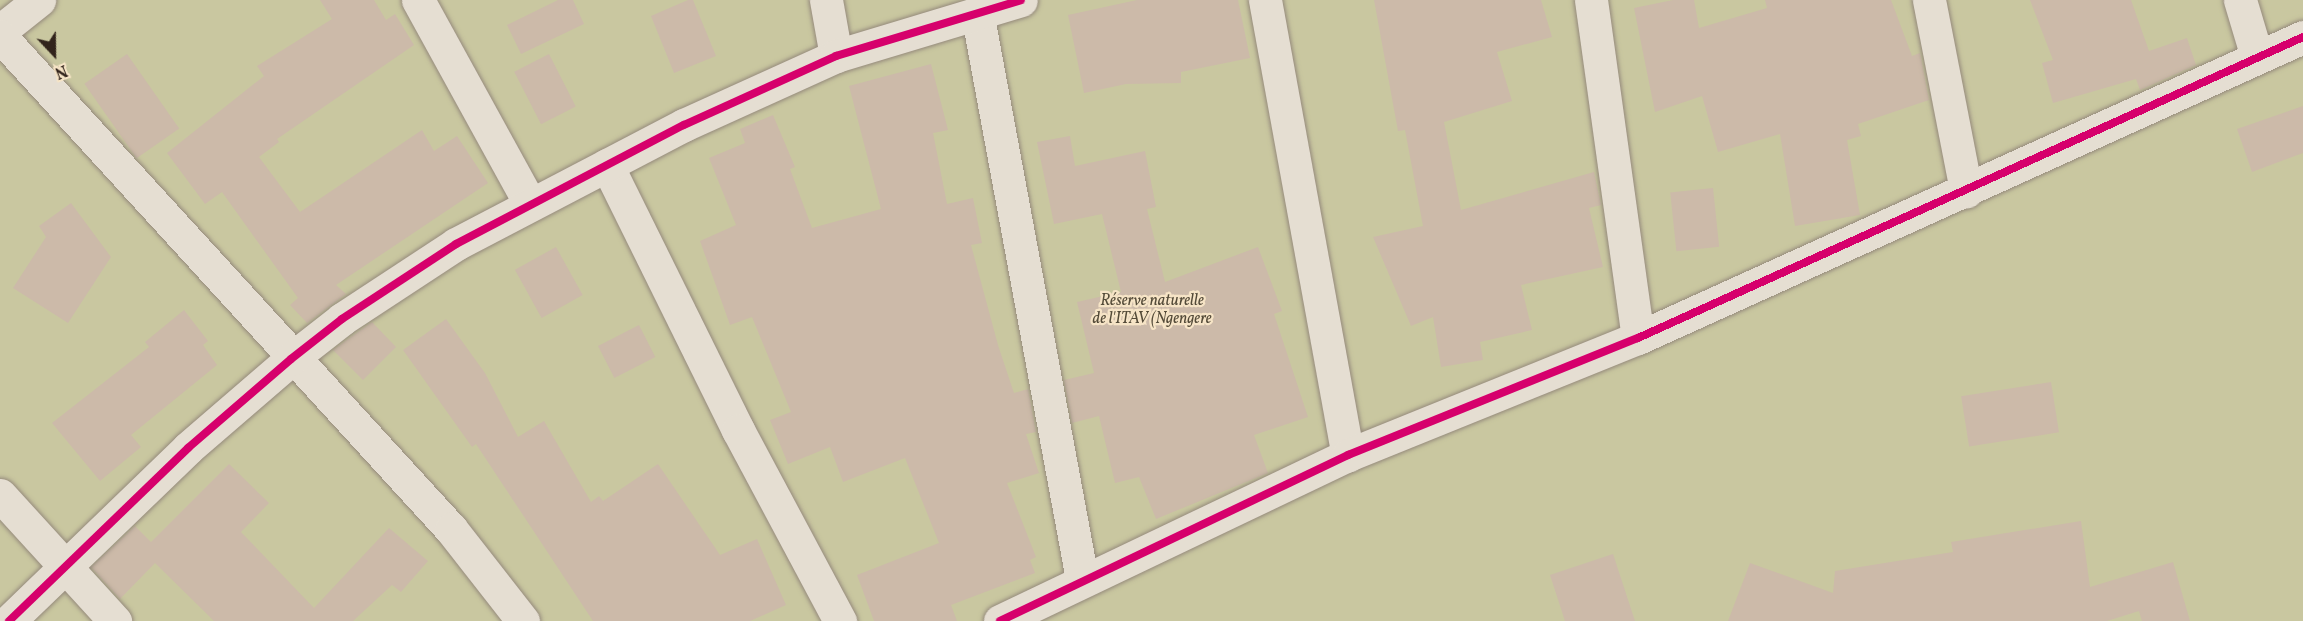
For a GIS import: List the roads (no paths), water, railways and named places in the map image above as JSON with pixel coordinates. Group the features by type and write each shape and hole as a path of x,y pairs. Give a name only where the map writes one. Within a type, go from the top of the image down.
{"street":[{"path":"0,31 39,0"},
{"path":"418,0 530,204"},
{"path":"826,0 836,56"},
{"path":"9,621 65,564 188,448 291,359 413,271 530,204 684,125 836,56 1019,0"},
{"path":"1265,0 1348,455"},
{"path":"1591,0 1638,338"},
{"path":"1929,0 1966,191"},
{"path":"2240,0 2257,57"},
{"path":"977,12 1082,579"},
{"path":"0,36 291,359 451,529 523,621"},
{"path":"1000,621 1082,579 1348,455 1638,338 2303,38"},
{"path":"607,165 738,430 840,621"},
{"path":"0,495 115,621"}],"park label":[{"name":"Réserve naturelle de l'ITAV (Ngengere","path":"1152,310"}]}
